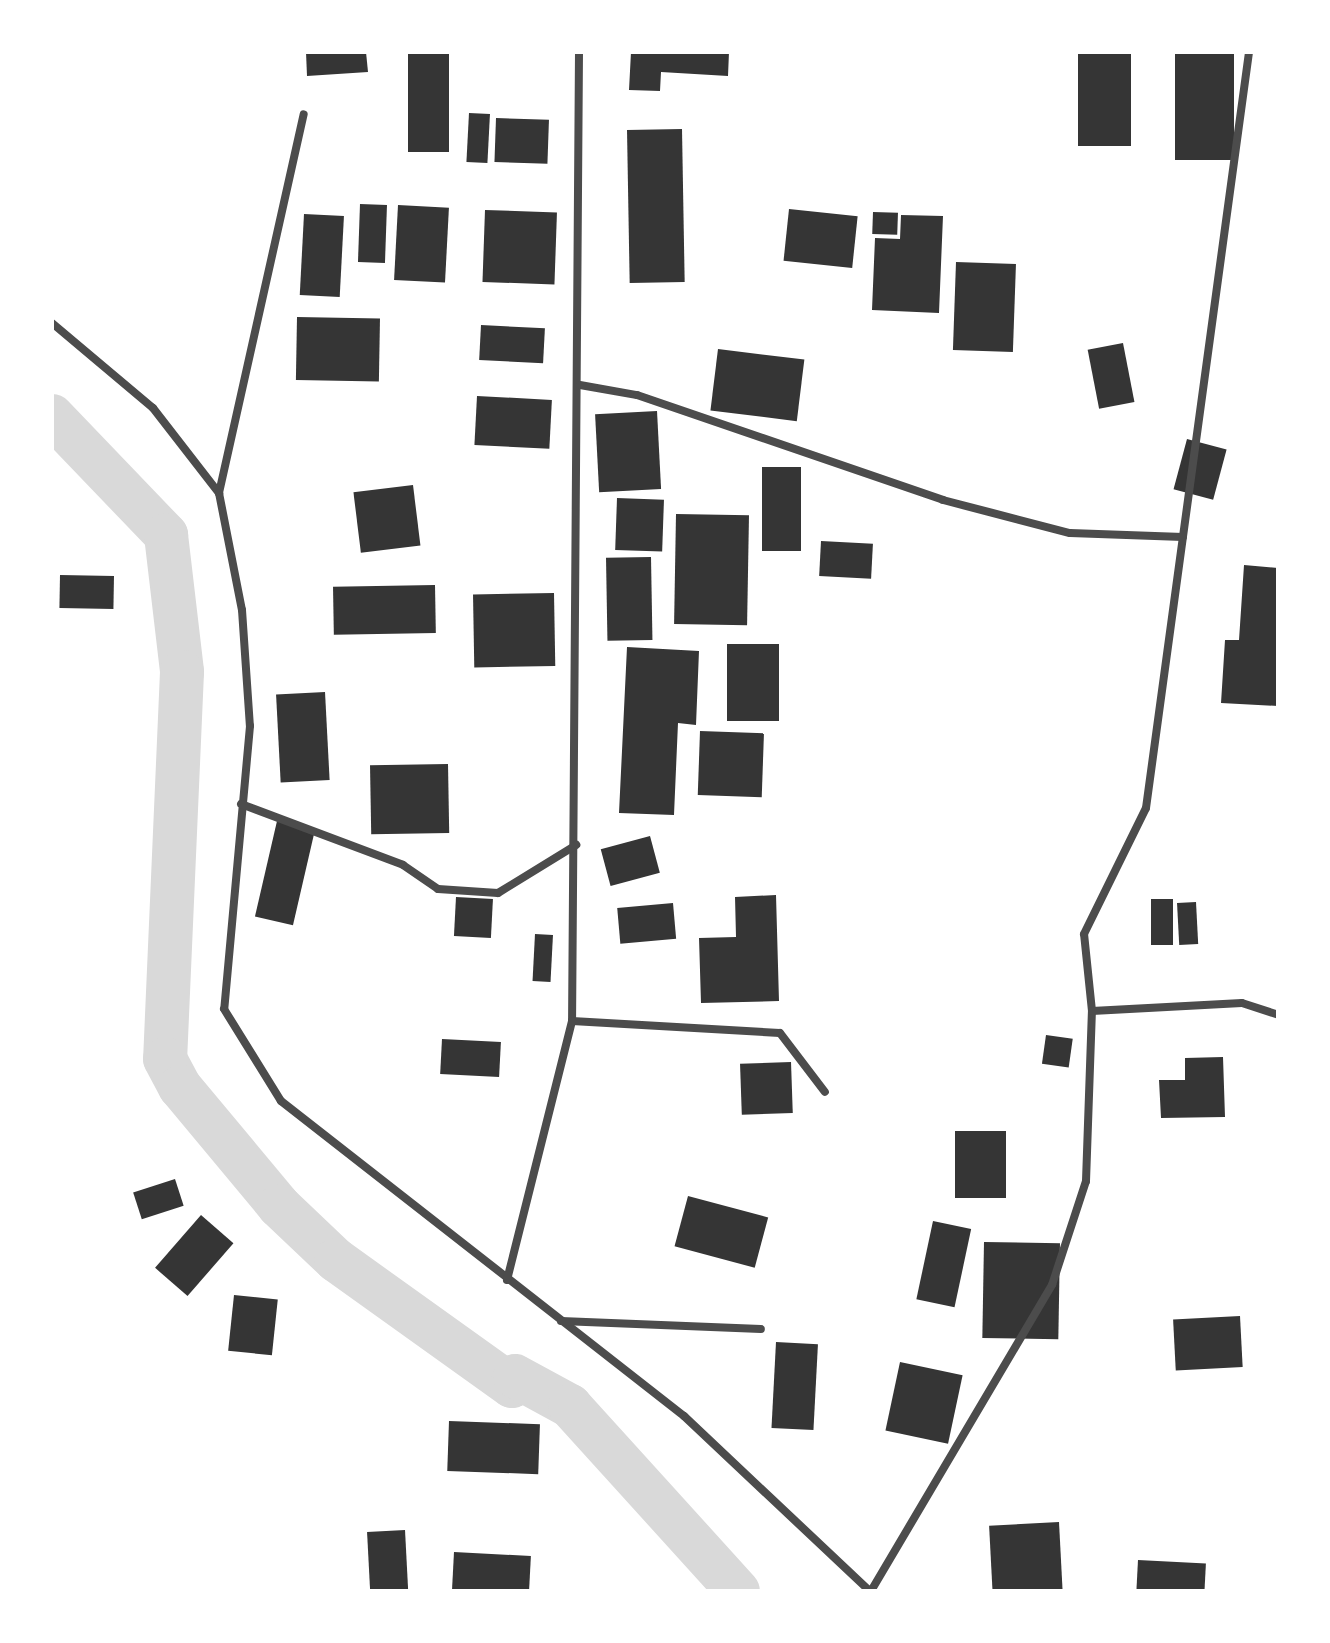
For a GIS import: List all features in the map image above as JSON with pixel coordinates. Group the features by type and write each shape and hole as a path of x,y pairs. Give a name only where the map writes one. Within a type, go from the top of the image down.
{"street":[{"path":"507,1280 572,1021 580,385 579,52"},
{"path":"304,114 219,493 242,610 250,726 224,1009 281,1101 684,1416 870,1591 1052,1285 1086,1181 1092,1011 1084,934 1146,808 1249,52"},
{"path":"52,323 153,408 219,493"},
{"path":"580,385 637,395 943,500 1070,533 1183,537"},
{"path":"241,804 403,865 438,889 498,893 576,845"},
{"path":"1092,1011 1242,1003 1278,1015"},
{"path":"572,1021 780,1033 825,1092"},
{"path":"560,1321 761,1329"}],"building":[{"path":"306,52 366,52 368,72 307,76"},
{"path":"408,52 449,52 449,152 408,152"},
{"path":"631,52 729,52 728,76 661,72 660,91 629,90"},
{"path":"1078,52 1131,52 1131,146 1078,146"},
{"path":"1175,52 1234,52 1234,160 1175,160"},
{"path":"469,113 490,114 487,163 466,162"},
{"path":"496,118 549,120 547,164 494,162"},
{"path":"682,129 685,282 630,283 627,130"},
{"path":"360,204 387,205 385,263 358,262"},
{"path":"398,205 449,208 445,283 394,280"},
{"path":"789,209 858,216 852,268 784,261"},
{"path":"485,210 557,213 554,284 482,282"},
{"path":"873,212 898,213 897,235 872,234"},
{"path":"304,214 344,216 340,297 300,295"},
{"path":"901,215 943,216 939,313 872,310 875,238 900,239"},
{"path":"956,262 1016,264 1013,352 953,350"},
{"path":"297,317 380,318 379,381 296,380"},
{"path":"481,325 545,328 543,363 479,360"},
{"path":"1123,343 1134,402 1099,409 1088,350"},
{"path":"718,349 804,360 797,421 710,411"},
{"path":"477,396 552,400 549,449 474,445"},
{"path":"657,411 661,489 599,492 595,414"},
{"path":"1187,439 1227,450 1213,500 1174,489"},
{"path":"762,467 801,467 801,551 762,551"},
{"path":"413,485 420,546 361,553 353,492"},
{"path":"617,498 664,500 662,552 615,550"},
{"path":"676,514 749,515 747,625 674,624"},
{"path":"821,541 873,544 871,579 819,576"},
{"path":"651,557 652,640 607,641 606,558"},
{"path":"1244,565 1278,568 1278,706 1221,703 1225,640 1239,640"},
{"path":"60,575 114,576 113,609 59,608"},
{"path":"435,585 436,633 334,635 333,587"},
{"path":"554,593 555,666 474,667 473,594"},
{"path":"727,644 779,644 779,721 727,721"},
{"path":"627,647 699,651 696,725 678,723 674,815 619,813"},
{"path":"325,692 330,780 281,782 276,695"},
{"path":"700,731 764,733 762,797 698,795"},
{"path":"448,764 449,833 371,834 370,765"},
{"path":"277,821 315,830 293,925 255,916"},
{"path":"650,836 660,873 611,886 601,849"},
{"path":"776,895 779,1001 701,1003 699,938 736,937 735,897"},
{"path":"456,897 493,899 491,938 454,936"},
{"path":"1151,899 1173,899 1173,945 1151,945"},
{"path":"1196,902 1198,944 1179,945 1177,903"},
{"path":"673,903 676,939 620,944 617,908"},
{"path":"535,934 553,935 551,982 533,981"},
{"path":"1046,1035 1073,1039 1069,1067 1042,1064"},
{"path":"442,1039 501,1042 499,1077 440,1074"},
{"path":"1223,1057 1225,1117 1161,1118 1159,1080 1185,1080 1185,1058"},
{"path":"791,1062 793,1113 742,1115 740,1064"},
{"path":"955,1131 1006,1131 1006,1198 955,1198"},
{"path":"175,1179 184,1206 142,1219 133,1193"},
{"path":"688,1196 768,1217 755,1268 675,1246"},
{"path":"201,1215 233,1243 188,1296 155,1268"},
{"path":"933,1221 971,1229 955,1307 916,1299"},
{"path":"984,1242 1060,1243 1058,1339 982,1338"},
{"path":"234,1295 278,1300 272,1355 228,1351"},
{"path":"1240,1316 1243,1367 1176,1370 1173,1320"},
{"path":"776,1342 818,1344 813,1430 771,1428"},
{"path":"900,1362 963,1375 948,1444 885,1430"},
{"path":"449,1421 540,1424 538,1474 447,1471"},
{"path":"1059,1522 1063,1591 993,1591 989,1526"},
{"path":"405,1530 408,1591 370,1591 367,1532"},
{"path":"454,1552 531,1556 529,1591 452,1591"},
{"path":"1138,1560 1206,1564 1204,1591 1136,1591"}],"waterway":[{"path":"52,416 166,535 182,672 165,1059 180,1087 279,1206 336,1260 512,1386 515,1376 570,1406 738,1591"}]}
